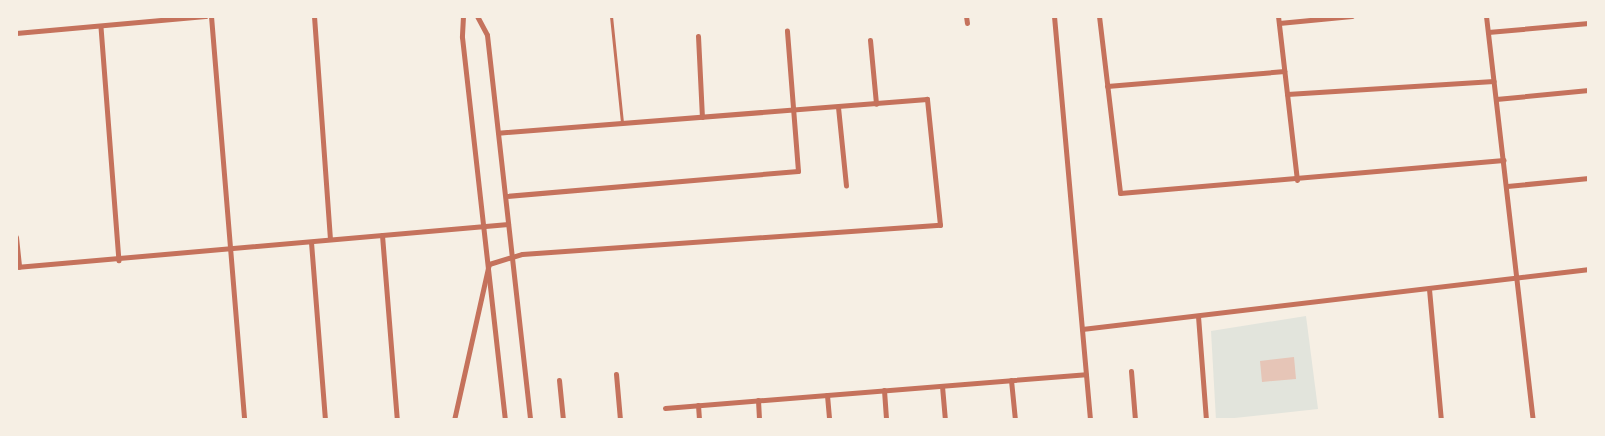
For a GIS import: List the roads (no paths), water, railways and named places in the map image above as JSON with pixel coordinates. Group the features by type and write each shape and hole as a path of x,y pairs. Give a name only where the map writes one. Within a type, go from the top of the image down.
{"street":[{"path":"16,33 101,27 205,16"},
{"path":"210,16 244,420"},
{"path":"314,16 330,238"},
{"path":"464,16 462,37 489,264 505,420"},
{"path":"477,16 487,35 506,196 510,256 530,420"},
{"path":"966,16 967,24"},
{"path":"1054,16 1090,420"},
{"path":"1099,16 1120,193 1297,180 1504,160"},
{"path":"1278,16 1297,180"},
{"path":"1279,23 1352,16"},
{"path":"1486,16 1518,278 1533,420"},
{"path":"1488,32 1589,23"},
{"path":"101,27 119,260"},
{"path":"506,196 798,171 787,30"},
{"path":"698,36 702,117"},
{"path":"870,40 876,104"},
{"path":"1107,86 1284,71"},
{"path":"1287,94 1494,81"},
{"path":"1496,99 1589,90"},
{"path":"489,264 510,256 940,225 927,99 498,133"},
{"path":"838,107 846,186"},
{"path":"1507,186 1589,178"},
{"path":"16,237 18,267 119,260 311,242 330,238 508,224"},
{"path":"382,235 397,420"},
{"path":"311,242 325,420"},
{"path":"454,420 489,264"},
{"path":"1082,329 1589,269"},
{"path":"1429,289 1441,420"},
{"path":"1198,316 1206,420"},
{"path":"1131,371 1136,420"},
{"path":"616,374 620,420"},
{"path":"665,408 1086,374"},
{"path":"559,380 563,420"},
{"path":"1011,380 1015,420"},
{"path":"942,386 945,420"},
{"path":"884,390 886,420"},
{"path":"827,395 829,420"},
{"path":"758,400 759,420"},
{"path":"698,405 699,420"}],"lane":[{"path":"611,16 622,123"}]}
